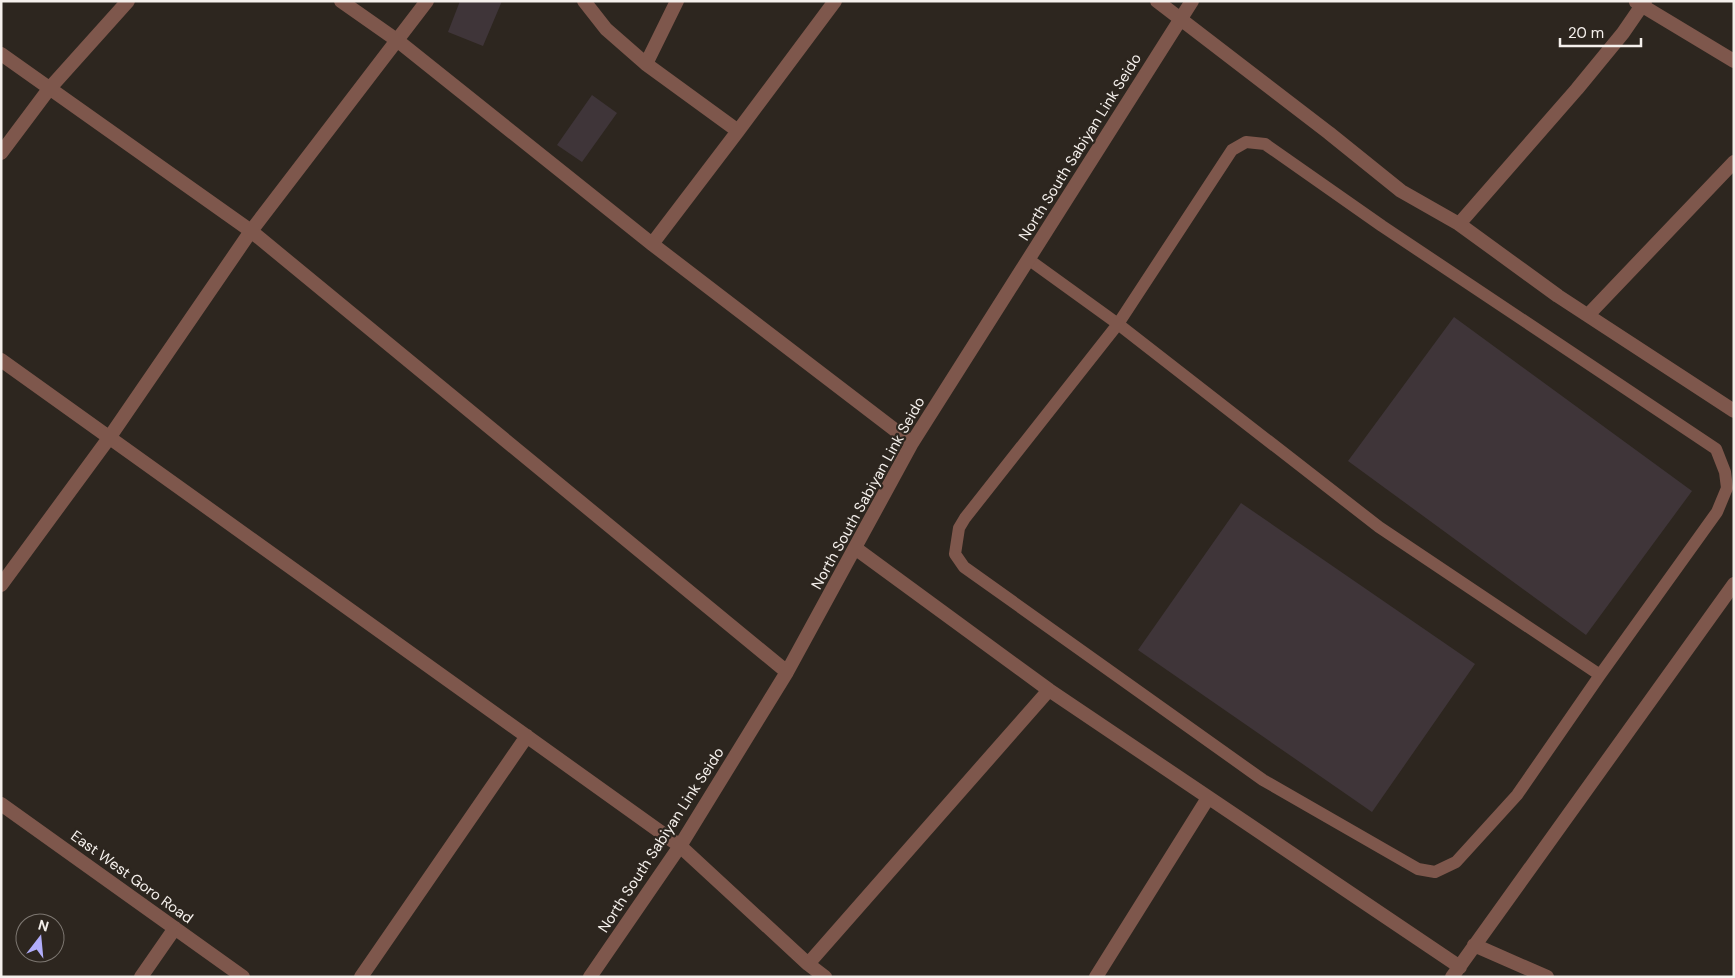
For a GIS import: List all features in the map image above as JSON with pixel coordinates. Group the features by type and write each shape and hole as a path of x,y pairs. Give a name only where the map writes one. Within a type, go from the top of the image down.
{"street":[{"path":"1,153 49,89 128,1"},
{"path":"342,1 398,41 652,244 912,442"},
{"path":"1,585 109,438 251,231 427,1"},
{"path":"584,1 606,28 646,64 738,132"},
{"path":"646,64 676,1"},
{"path":"652,244 835,1"},
{"path":"1157,1 1401,190 1459,224 1558,296 1734,411"},
{"name":"North South Sabiyan Link Seido","path":"590,977 680,846 787,672 912,442 1028,259 1080,181 1192,1"},
{"path":"1459,224 1577,89 1641,3 1734,61"},
{"path":"1,54 251,231 787,672"},
{"path":"1588,315 1734,162"},
{"path":"1,360 680,846 808,964 825,977"},
{"path":"855,548 1049,690 1208,798 1456,972 1734,584"},
{"path":"808,964 1049,690"},
{"path":"360,977 526,736"},
{"path":"1096,977 1208,798"},
{"name":"East West Goro Road","path":"1,804 243,977"},
{"path":"141,977 175,928"},
{"path":"1474,945 1547,977"}],"lane":[{"path":"1246,142 1265,144 1390,231 1716,449 1725,472 1727,488 1717,512 1600,675 1517,795 1456,862 1442,870 1429,871 1418,869 1263,780 964,567 955,554 958,528 1118,324 1232,150 1246,142"},
{"path":"1028,259 1118,324 1379,527 1600,675"}],"building":[{"path":"460,1 502,1 483,46 448,32"},
{"path":"592,95 617,113 582,162 557,145"},
{"path":"1454,317 1692,491 1586,635 1348,461"},
{"path":"1241,503 1475,664 1372,812 1138,650"}]}
